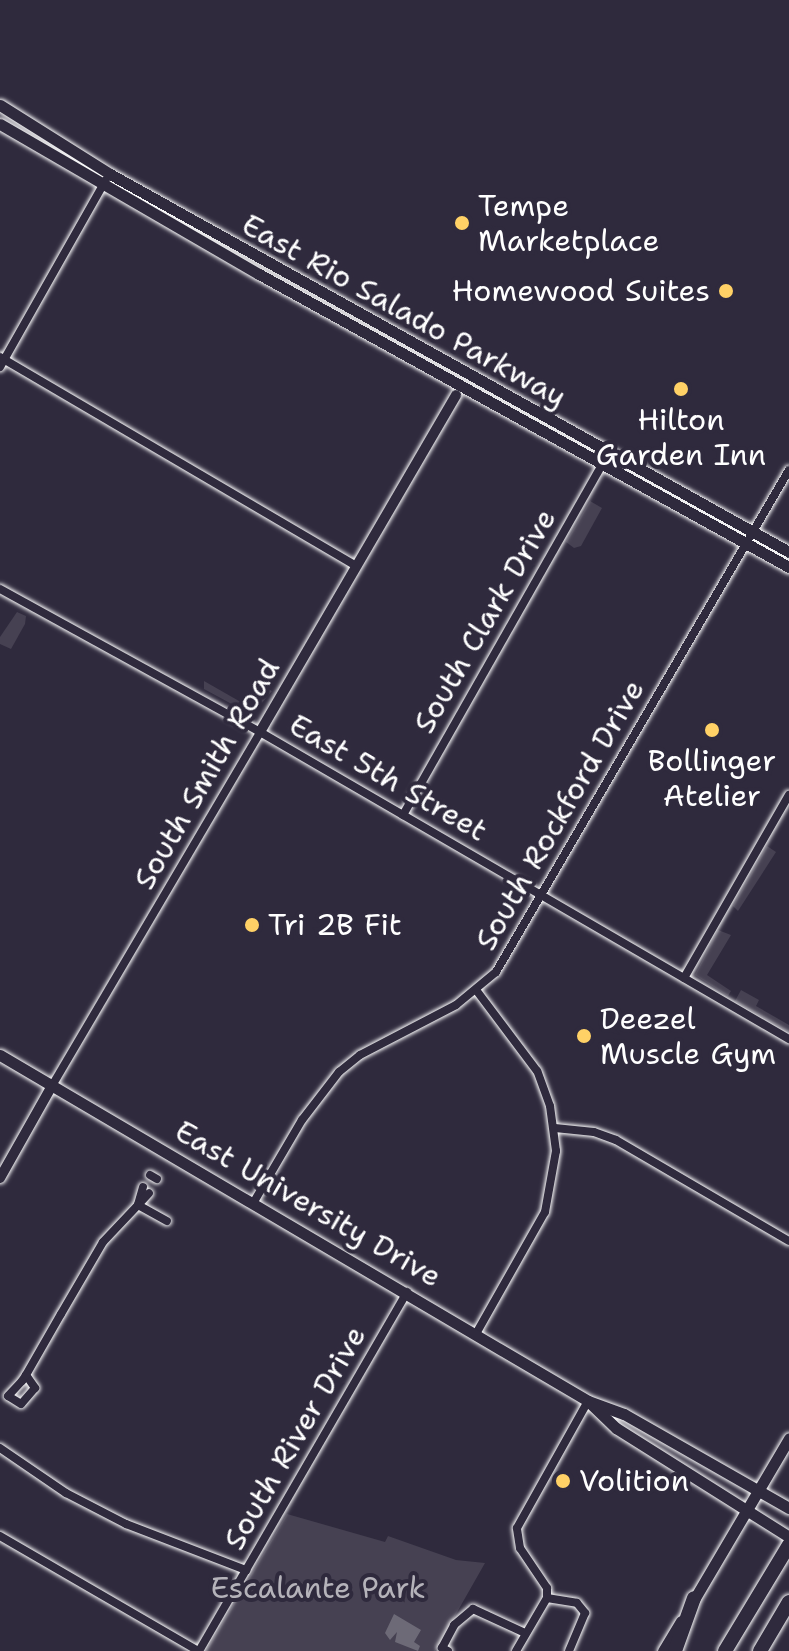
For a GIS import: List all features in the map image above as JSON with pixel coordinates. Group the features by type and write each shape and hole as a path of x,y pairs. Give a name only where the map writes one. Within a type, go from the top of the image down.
{"highway":[{"path":"725,1651 789,1545"},
{"path":"675,1651 694,1598"},
{"path":"760,1651 789,1602"}],"main road":[{"name":"East Rio Salado Parkway","path":"0,105 110,174 609,452 750,536 789,567"},
{"name":"East Rio Salado Parkway","path":"0,124 459,389 603,464 789,552"},
{"name":"East University Drive","path":"0,1055 408,1290 588,1401 624,1414 789,1508"},
{"name":"East University Drive","path":"588,1401 616,1428 789,1537"},
{"path":"616,1428 627,1424 661,1442 680,1446"},
{"path":"663,1651 789,1438"}],"street":[{"path":"110,174 1,362 356,566"},
{"name":"South Smith Road","path":"0,1178 468,374"},
{"name":"South Clark Drive","path":"403,815 609,452"},
{"name":"South Rockford Drive","path":"255,1200 302,1120 339,1072 360,1055 477,991 506,959 789,470"},
{"name":"East 5th Street","path":"0,589 260,732 789,1039"},
{"path":"684,978 789,795"},
{"path":"477,991 529,1057 555,1128 555,1166 545,1212 477,1332"},
{"path":"555,1128 594,1132 616,1140 789,1241"},
{"path":"26,1375 35,1388 26,1403 4,1393 26,1375 103,1242 138,1205 149,1184"},
{"path":"138,1205 167,1221"},
{"name":"South River Drive","path":"198,1651 408,1290"},
{"path":"516,1651 547,1598 545,1579 520,1548 517,1528 588,1401"},
{"path":"0,1448 66,1493 126,1524 246,1570"},
{"path":"0,1536 198,1651"},
{"path":"547,1598 577,1603 585,1613 569,1651"},
{"path":"448,1651 442,1648 454,1625 473,1609 525,1633"}],"green space":[{"path":"590,501 602,508 581,546 574,548 566,542"},
{"path":"17,612 26,616 25,624 11,649 0,644 0,637"},
{"path":"204,681 253,709 266,688 272,691 252,715 204,689"},
{"path":"767,846 776,852 738,911 733,906"},
{"path":"718,930 731,935 707,975 731,991 728,996 695,975"},
{"path":"741,990 759,1000 756,1006 789,1025 789,1032 735,1001"},
{"name":"Escalante Park","path":"287,1514 385,1542 388,1536 456,1560 485,1563 435,1651 206,1651"}],"shaded area":[{"path":"394,1614 421,1630 414,1642 420,1646 418,1651 395,1642 397,1632 390,1640 385,1633"}],"place":[{"name":"Tempe Marketplace","path":"462,223"},
{"name":"Homewood Suites","path":"726,291"},
{"name":"Hilton Garden Inn","path":"681,389"},
{"name":"Bollinger Atelier","path":"712,730"},
{"name":"Tri 2B Fit","path":"252,925"},
{"name":"Deezel Muscle Gym","path":"584,1036"},
{"name":"Volition","path":"563,1481"}]}
